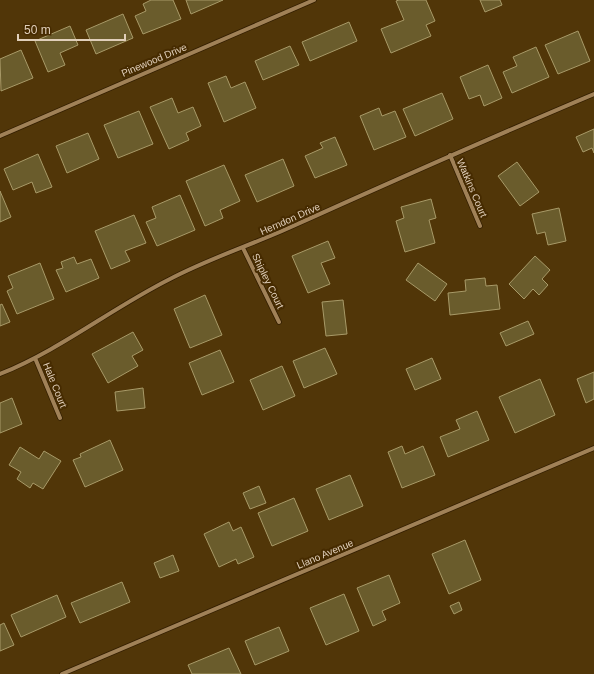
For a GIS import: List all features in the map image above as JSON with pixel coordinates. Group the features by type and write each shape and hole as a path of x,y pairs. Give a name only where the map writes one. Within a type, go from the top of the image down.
{"street":[{"name":"Pinewood Drive","path":"0,136 314,0"},
{"name":"Herndon Drive","path":"0,374 35,358 117,308 171,278 243,248 450,155 594,94"},
{"name":"Watkins Court","path":"450,155 480,226"},
{"name":"Shipley Court","path":"243,248 279,322"},
{"name":"Hale Court","path":"35,358 60,418"},
{"name":"Llano Avenue","path":"62,674 594,448"}],"building":[{"path":"151,0 173,0 181,19 143,34 135,16 146,11 143,4"},
{"path":"186,0 223,0 191,14"},
{"path":"426,0 435,21 426,25 431,36 391,53 381,29 404,20 396,1"},
{"path":"480,0 500,0 502,5 485,12"},
{"path":"123,14 133,38 96,54 86,30"},
{"path":"349,22 357,41 310,61 302,42"},
{"path":"70,26 78,45 60,53 65,65 48,72 35,41"},
{"path":"578,31 590,61 558,74 545,45"},
{"path":"290,46 299,65 263,80 255,61"},
{"path":"536,47 549,77 512,93 503,72 517,66 513,57"},
{"path":"21,50 33,78 1,91 0,59"},
{"path":"488,65 502,98 484,106 480,95 469,99 460,77"},
{"path":"226,76 231,88 245,82 256,108 224,122 208,83"},
{"path":"442,93 453,119 415,136 403,109"},
{"path":"172,98 178,113 193,107 201,126 186,133 189,140 169,149 150,107"},
{"path":"379,108 382,116 395,111 406,137 374,150 360,116"},
{"path":"139,111 153,144 118,158 104,125"},
{"path":"594,129 594,153 592,148 583,152 576,137"},
{"path":"88,133 99,159 67,173 56,146"},
{"path":"335,137 347,165 315,178 305,156 323,148 320,143"},
{"path":"38,154 52,187 36,193 32,182 13,190 4,169"},
{"path":"283,159 294,186 257,202 245,175"},
{"path":"517,162 539,192 520,206 498,176"},
{"path":"224,165 240,201 220,210 223,218 205,226 186,181"},
{"path":"0,191 11,217 0,222"},
{"path":"180,195 195,230 157,246 146,222 156,218 152,207"},
{"path":"431,199 436,218 429,220 435,243 405,252 396,221 404,218 401,207"},
{"path":"559,208 566,241 548,245 545,232 537,234 532,214"},
{"path":"134,215 146,243 125,251 130,261 111,269 95,231"},
{"path":"328,241 335,258 321,263 330,284 308,293 292,256"},
{"path":"535,256 550,270 542,279 548,285 539,295 533,289 524,299 509,284"},
{"path":"74,257 77,264 91,259 99,278 66,292 56,270 63,268 61,262"},
{"path":"40,263 54,299 17,314 7,291 13,288 8,276"},
{"path":"418,263 447,284 435,301 406,280"},
{"path":"485,278 486,286 497,285 500,309 450,315 448,293 466,291 465,280"},
{"path":"205,295 222,335 190,348 174,309"},
{"path":"343,300 347,334 326,336 322,302"},
{"path":"2,304 10,322 0,326 0,305"},
{"path":"528,321 534,334 506,346 500,333"},
{"path":"133,332 143,350 132,356 138,366 108,383 92,354"},
{"path":"325,348 337,374 304,388 293,361"},
{"path":"220,350 234,382 202,395 189,363"},
{"path":"432,358 441,379 415,390 406,369"},
{"path":"282,366 295,396 263,410 250,380"},
{"path":"594,372 594,399 586,403 577,379"},
{"path":"540,379 555,415 515,433 499,397"},
{"path":"143,388 145,408 117,411 115,392"},
{"path":"12,398 22,424 0,433 0,403"},
{"path":"477,411 489,440 448,457 440,437 460,429 456,420"},
{"path":"110,440 123,470 85,487 73,460 81,457 80,454"},
{"path":"402,446 405,454 423,446 435,475 402,488 388,452"},
{"path":"20,447 39,459 44,451 61,461 43,489 33,483 30,488 17,479 21,472 9,465"},
{"path":"350,475 363,506 329,520 316,489"},
{"path":"259,486 266,503 250,509 243,493"},
{"path":"294,498 308,531 272,546 258,513"},
{"path":"229,522 233,531 241,527 254,557 238,564 236,559 219,567 204,534"},
{"path":"465,540 481,580 449,594 432,554"},
{"path":"173,555 179,571 160,578 154,563"},
{"path":"389,575 400,603 382,611 386,620 373,626 357,588"},
{"path":"122,582 130,602 80,623 71,603"},
{"path":"344,594 359,631 326,645 310,608"},
{"path":"57,595 66,617 21,637 11,615"},
{"path":"459,602 462,610 454,614 450,606"},
{"path":"4,623 14,645 0,651 0,625"},
{"path":"279,627 289,651 255,665 245,641"},
{"path":"229,648 241,674 192,674 188,665"}]}
